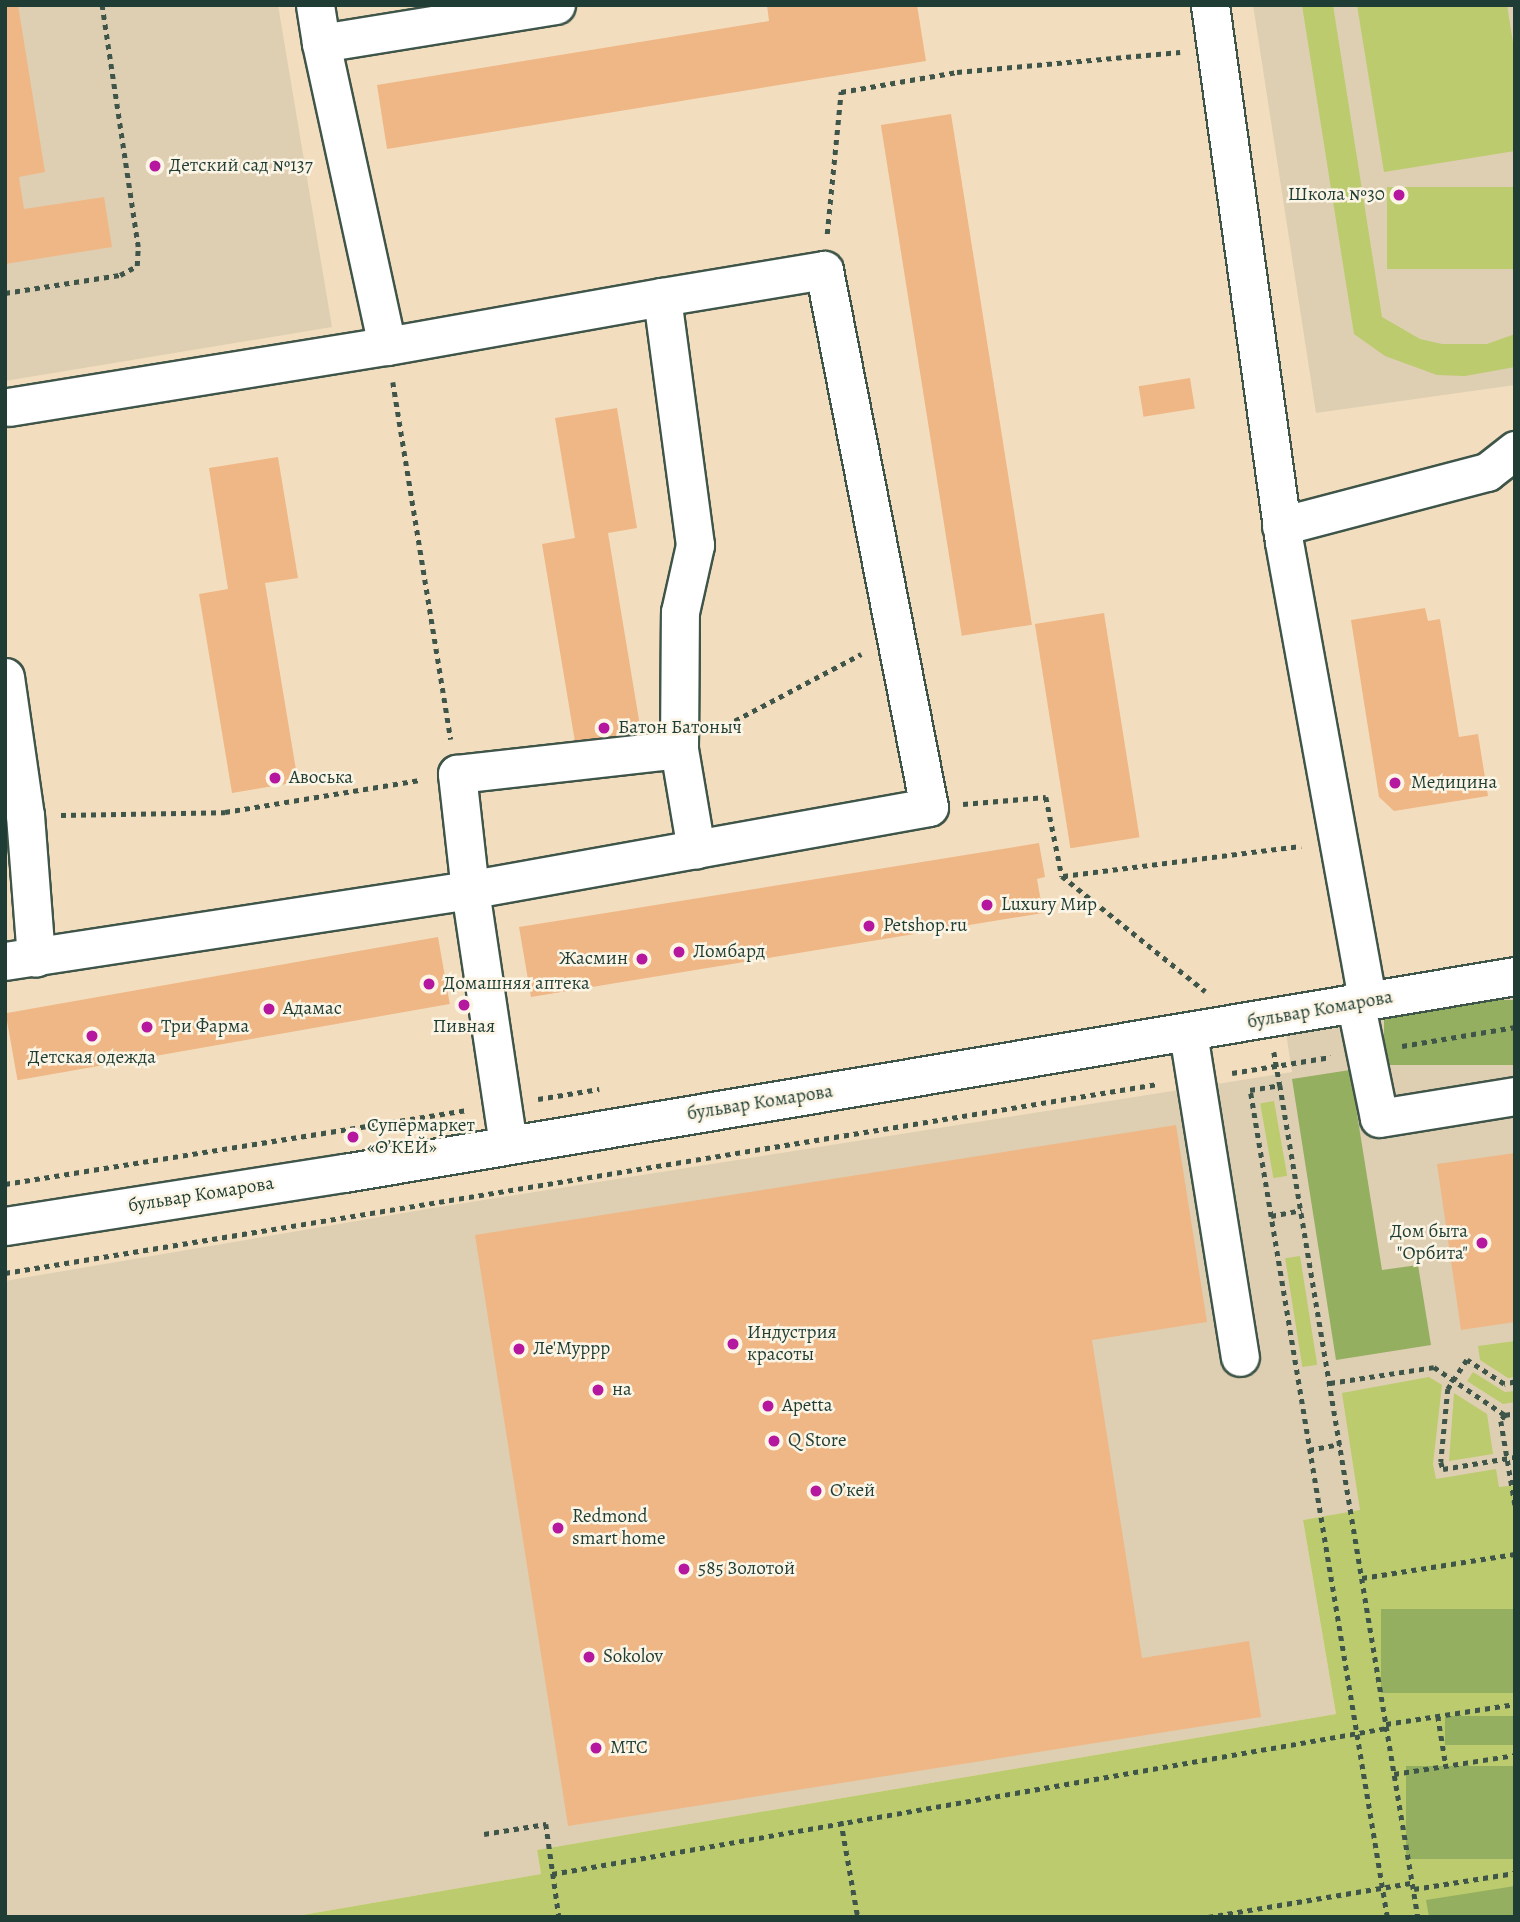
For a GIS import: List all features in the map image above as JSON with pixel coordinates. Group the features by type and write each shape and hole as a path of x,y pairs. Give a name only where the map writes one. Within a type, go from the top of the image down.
{"street":[{"path":"315,5 387,346"},
{"path":"321,43 556,5"},
{"path":"1210,5 1281,526 1336,841 1379,1118 1515,1096"},
{"path":"5,677 25,815 21,960 470,890 929,807 824,270 387,346 9,407"},
{"path":"662,297 695,545 680,611 679,749 696,850"},
{"path":"1281,526 1487,472 1515,450"},
{"path":"508,1144 470,890 457,774 679,749"},
{"name":"бульвар Комарова","path":"5,1226 1188,1033 1515,976"},
{"path":"1188,1033 1240,1357"}],"path":[{"path":"5,293 120,275 137,266 138,247 103,5"},
{"path":"824,270 841,92 957,72 1215,49"},
{"path":"25,815 225,812 457,774 387,346"},
{"path":"679,749 771,704 895,635"},
{"path":"929,807 1046,797 1062,876 1206,992"},
{"path":"1062,876 1336,841"},
{"path":"5,1273 1277,1066"},
{"path":"1387,1917 1250,1090 1280,1085 1418,1917"},
{"path":"1270,1216 1301,1210"},
{"path":"1515,1382 1504,1384 1467,1360 1448,1389 1443,1469 1515,1457"},
{"path":"1330,1383 1434,1367 1505,1415 1515,1413"},
{"path":"1505,1415 1502,1421 1515,1505"},
{"path":"1309,1450 1340,1444"},
{"path":"1362,1578 1515,1554"},
{"path":"552,1874 1515,1704"},
{"path":"1438,1716 1446,1766"},
{"path":"1394,1774 1515,1755"},
{"path":"841,1821 858,1917"},
{"path":"484,1834 546,1824 559,1917"},
{"path":"1208,1917 1382,1888 1515,1873"}],"shaded area":[{"name":"Детский сад №137","path":"5,5 278,5 332,327 5,381"},
{"name":"Школа №30","path":"1253,5 1515,5 1515,385 1316,413"},
{"path":"1515,985 1515,1485 1303,1520 1336,1714 537,1850 541,1874 291,1917 5,1917 5,1281 427,1209 1292,1072 1284,1020"}],"green space":[{"path":"1302,5 1333,5 1382,317 1420,339 1442,344 1487,344 1515,334 1515,367 1465,376 1437,375 1385,356 1354,334"},
{"path":"1357,5 1507,5 1515,55 1515,151 1384,172"},
{"path":"1387,187 1515,187 1515,269 1387,269"},
{"path":"1384,1000 1515,1000 1515,1065 1384,1065"},
{"path":"1350,1070 1382,1270 1418,1265 1431,1345 1336,1360 1292,1079"},
{"path":"1274,1101 1287,1176 1273,1178 1260,1103"},
{"path":"1300,1256 1317,1365 1302,1367 1285,1258"},
{"path":"1515,1341 1515,1377 1508,1378 1480,1360 1478,1346"},
{"path":"1473,1372 1505,1392 1515,1391 1515,1402 1503,1404 1467,1381"},
{"path":"1429,1377 1442,1385 1433,1464 1436,1479 1496,1469 1499,1487 1515,1485 1515,1917 291,1917 541,1874 537,1850 1336,1714 1303,1520 1360,1510 1342,1393"},
{"path":"1454,1393 1487,1414 1493,1454 1449,1461"},
{"path":"1381,1609 1515,1609 1515,1693 1381,1693"},
{"path":"1445,1716 1515,1716 1515,1745 1445,1745"},
{"path":"1406,1766 1515,1766 1515,1859 1406,1859"},
{"path":"1515,1886 1515,1917 1429,1917 1426,1900"}],"building":[{"path":"5,5 18,5 45,172 19,177 24,209 104,197 112,247 5,264"},
{"path":"767,5 917,5 926,61 387,149 377,85 769,21"},
{"path":"951,114 1032,625 962,636 881,125"},
{"path":"1190,378 1195,409 1143,417 1139,386"},
{"path":"617,408 637,528 608,533 641,732 575,742 542,544 575,538 555,418"},
{"path":"278,457 298,578 265,583 298,782 232,793 199,594 228,589 209,468"},
{"path":"1425,608 1428,621 1440,619 1459,737 1478,734 1488,796 1394,811 1379,797 1351,620"},
{"path":"1104,613 1140,837 1070,848 1035,624"},
{"path":"1039,843 1045,877 1037,879 1043,913 531,997 519,927"},
{"path":"438,937 450,1004 17,1080 6,1013"},
{"name":"О’кей","path":"1176,1125 1207,1322 1092,1340 1142,1658 1249,1641 1261,1717 568,1826 475,1235"},
{"name":"Дом быта \"Орбита\"","path":"1515,1153 1515,1322 1461,1330 1437,1164"}],"place":[{"name":"Детский сад №137","path":"155,166"},
{"name":"Школа №30","path":"1399,195"},
{"name":"Батон Батоныч","path":"604,728"},
{"name":"Авоська","path":"275,778"},
{"name":"Медицина","path":"1395,783"},
{"name":"Luxury Мир","path":"987,905"},
{"name":"Petshop.ru","path":"869,926"},
{"name":"Ломбард","path":"679,952"},
{"name":"Жасмин","path":"642,959"},
{"name":"Домашняя аптека","path":"429,984"},
{"name":"Пивная","path":"464,1005"},
{"name":"Адамас","path":"269,1009"},
{"name":"Три Фарма","path":"147,1027"},
{"name":"Детская одежда","path":"92,1036"},
{"name":"Супермаркет «О’КЕЙ»","path":"353,1137"},
{"name":"Дом быта \"Орбита\"","path":"1482,1243"},
{"name":"Индустрия красоты","path":"733,1344"},
{"name":"Ле'Муррр","path":"519,1349"},
{"name":"на","path":"598,1390"},
{"name":"Apetta","path":"768,1406"},
{"name":"Q Store","path":"774,1441"},
{"name":"О’кей","path":"816,1491"},
{"name":"Redmond smart home","path":"558,1528"},
{"name":"585 Золотой","path":"684,1569"},
{"name":"Sokolov","path":"589,1657"},
{"name":"МТС","path":"596,1748"}]}
